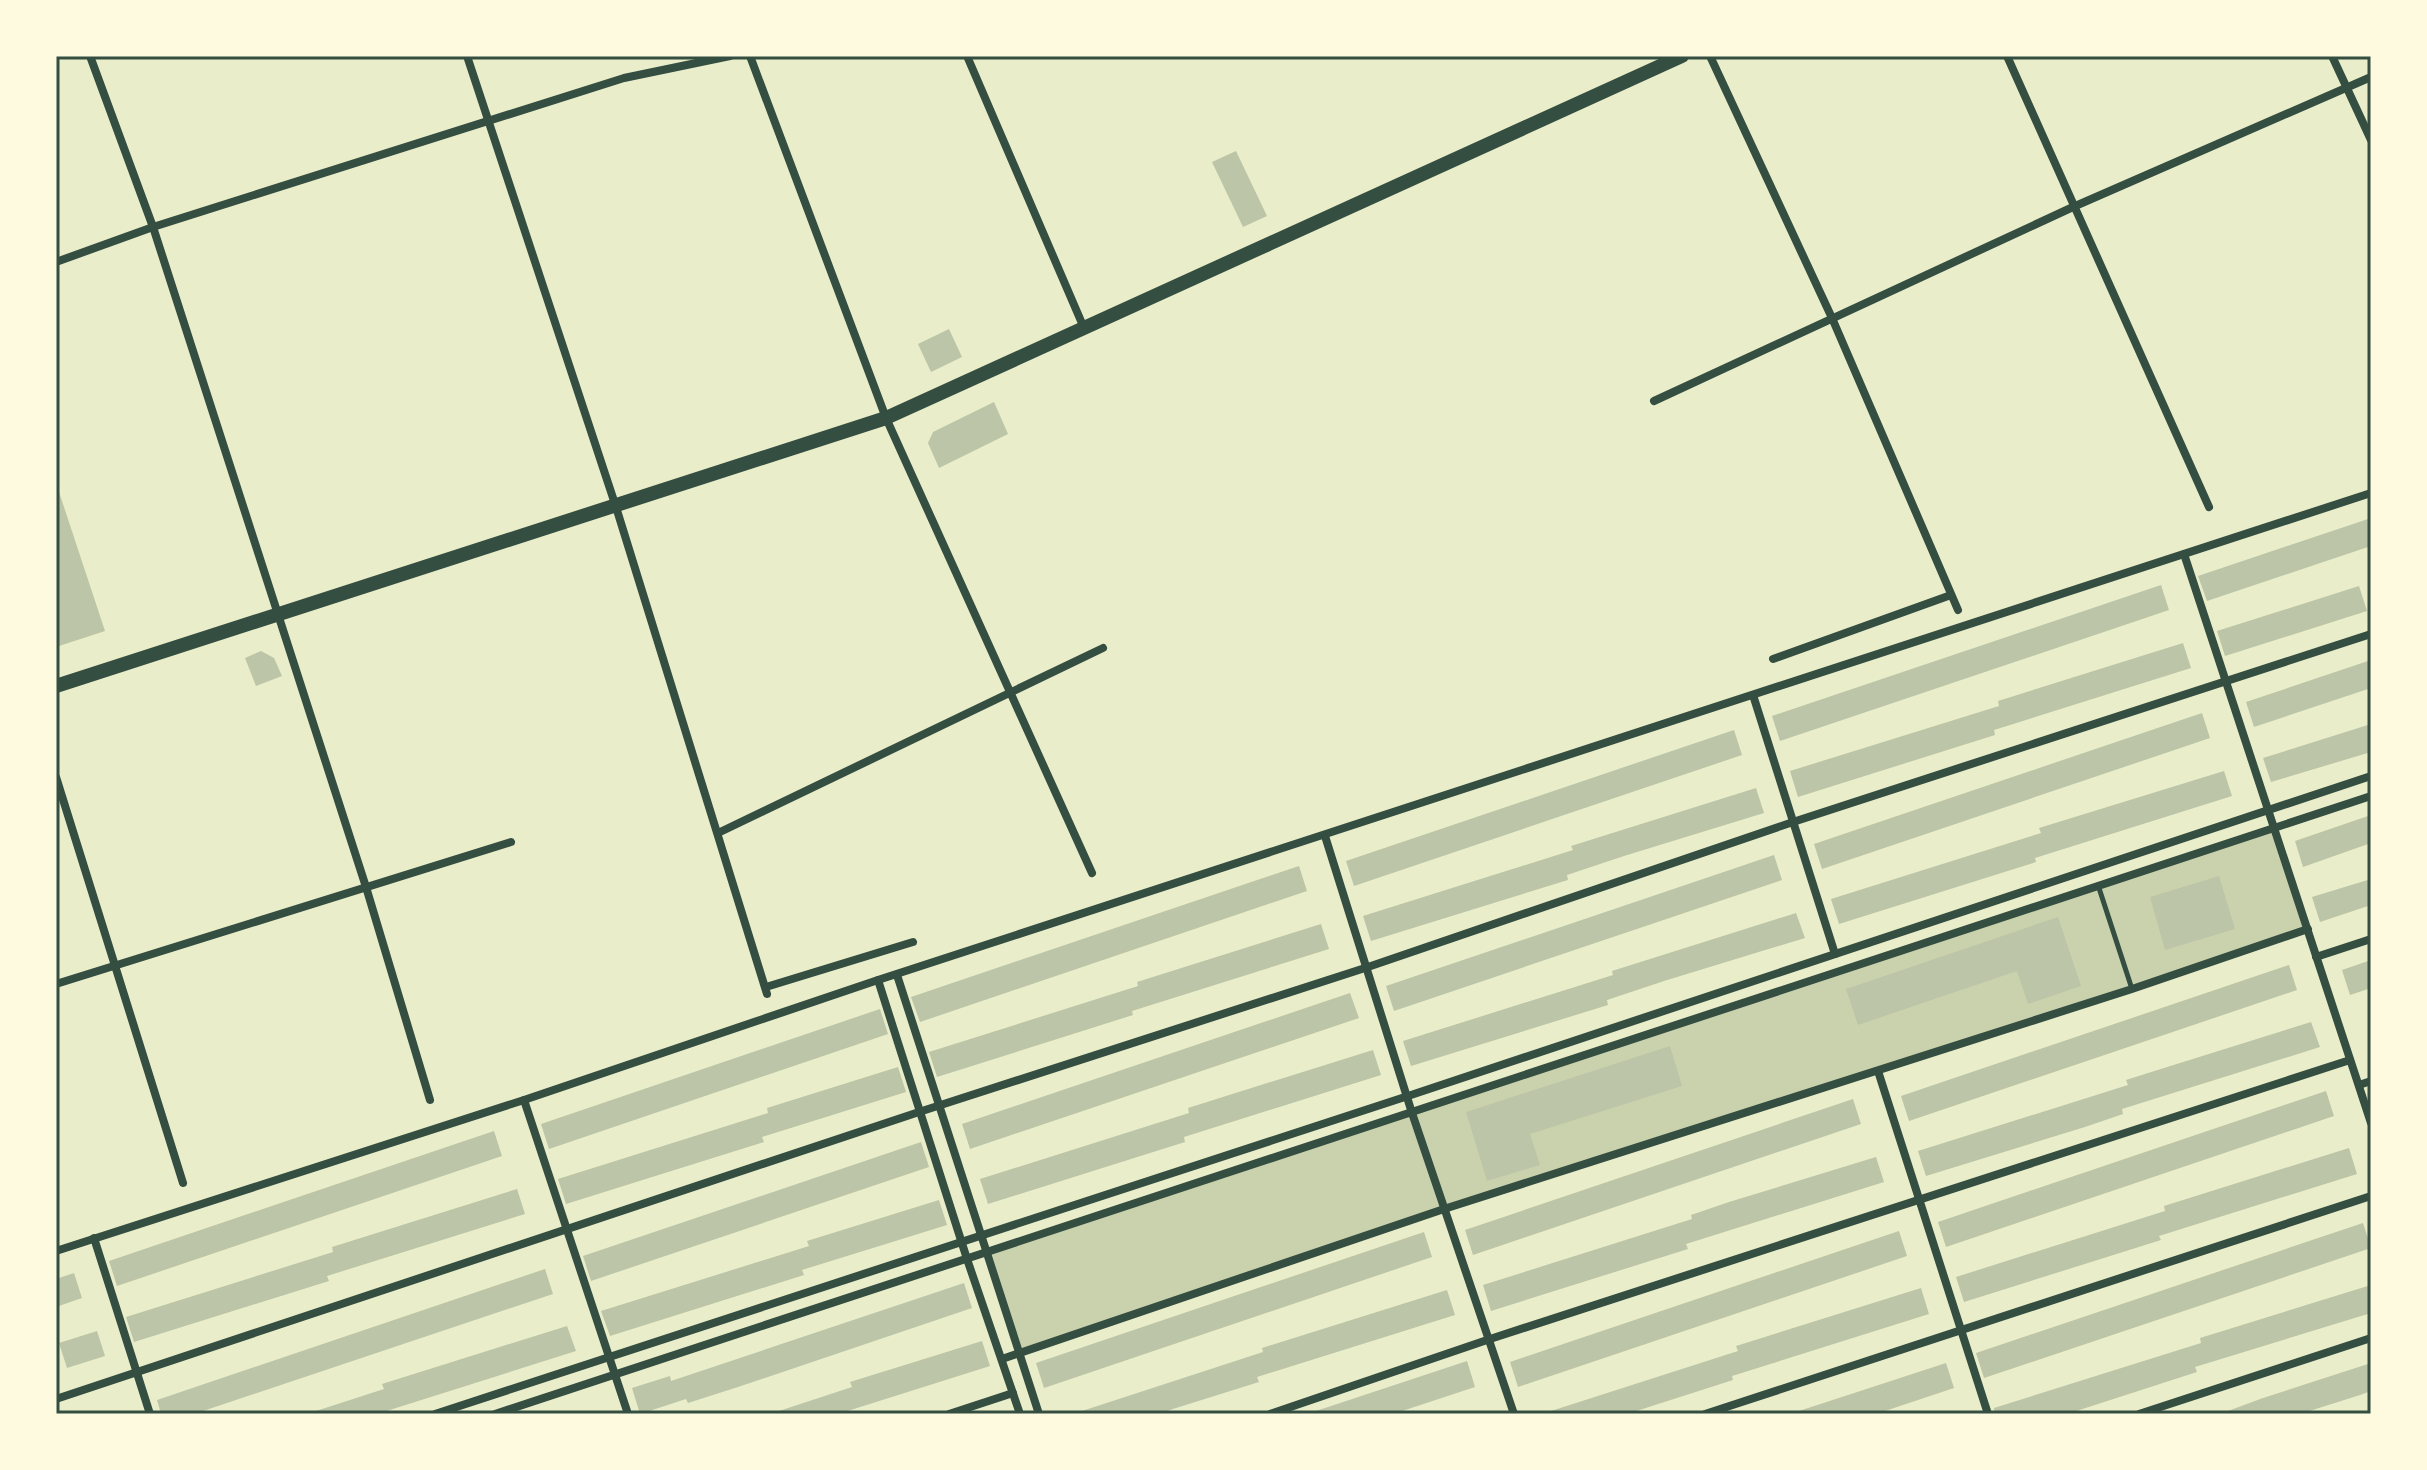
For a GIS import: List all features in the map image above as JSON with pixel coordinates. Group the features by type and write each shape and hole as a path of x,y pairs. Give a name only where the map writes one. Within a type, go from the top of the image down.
{"main road":[{"path":"56,686 886,418 1682,56"}],"street":[{"path":"90,56 153,227 366,887 430,1100"},
{"path":"467,56 616,507 766,990 913,942"},
{"path":"56,262 153,227 624,78 730,56"},
{"path":"750,56 886,418 1092,873"},
{"path":"967,56 1084,328"},
{"path":"1710,56 1832,318 1958,610"},
{"path":"2007,56 2209,507"},
{"path":"2332,56 2371,140"},
{"path":"1654,401 2073,207 2371,77"},
{"path":"56,1251 2371,493"},
{"path":"2184,554 2371,1123"},
{"path":"1773,659 1951,595"},
{"path":"56,1399 919,1112 1365,968 1793,822 2371,634"},
{"path":"718,833 1103,648"},
{"path":"1753,695 1835,954"},
{"path":"435,1414 1408,1096 2371,776"},
{"path":"56,777 183,1183"},
{"path":"495,1414 2371,796"},
{"path":"1325,836 1412,1113 1514,1414"},
{"path":"56,984 511,842"},
{"path":"1002,1359 1444,1209 2132,989 2308,929"},
{"path":"2316,957 2371,939"},
{"path":"897,975 937,1107 1039,1414"},
{"path":"878,980 1020,1414"},
{"path":"1270,1414 1490,1339 2350,1060"},
{"path":"1878,1071 1988,1414"},
{"path":"2359,1085 2371,1081"},
{"path":"524,1100 628,1414"},
{"path":"1705,1414 2371,1196"},
{"path":"94,1238 150,1414"},
{"path":"2139,1414 2371,1338"},
{"path":"949,1414 1013,1393"}],"lane":[{"path":"2098,885 2132,989"}],"green space":[{"path":"2275,826 2308,929 1444,1209 1018,1354 986,1253"}],"building":[{"path":"1236,151 1267,216 1243,227 1212,162"},
{"path":"949,329 962,357 931,372 918,344"},
{"path":"994,402 1008,434 939,468 928,443 933,432"},
{"path":"56,492 59,492 105,631 56,647"},
{"path":"2371,518 2371,546 2207,601 2198,576"},
{"path":"2161,585 2169,610 1780,741 1772,716"},
{"path":"2359,586 2367,611 2225,656 2217,631"},
{"path":"2183,643 2191,668 1994,730 1995,735 1798,797 1790,771 1999,706 1998,701"},
{"path":"261,651 274,658 282,676 256,686 245,658"},
{"path":"2371,660 2371,688 2254,727 2246,702"},
{"path":"2202,713 2210,738 1822,869 1814,844"},
{"path":"2371,724 2371,752 2271,782 2263,758"},
{"path":"1734,730 1742,755 1354,886 1346,861"},
{"path":"2224,771 2232,796 1839,924 1831,899 2041,833 2039,828"},
{"path":"1756,788 1764,813 1567,875 1568,880 1371,941 1363,916"},
{"path":"2371,815 2371,843 2303,867 2295,841"},
{"path":"1774,855 1782,880 1394,1011 1386,986"},
{"path":"1299,866 1307,891 920,1022 911,997"},
{"path":"2219,876 2235,929 2165,950 2150,897"},
{"path":"2371,879 2371,905 2320,922 2312,897"},
{"path":"1796,913 1805,938 1607,1000 1608,1005 1411,1066 1403,1041"},
{"path":"2058,917 2081,986 2028,1004 2017,971 1858,1025 1846,989"},
{"path":"1321,924 1329,949 937,1077 929,1052"},
{"path":"2371,960 2371,988 2350,995 2342,970"},
{"path":"2289,965 2297,990 1909,1121 1901,1096"},
{"path":"1350,993 1359,1018 970,1149 962,1124"},
{"path":"880,1009 888,1034 549,1149 541,1124"},
{"path":"2311,1022 2320,1047 2122,1109 2123,1114 2085,1127 1926,1176 1918,1151 2128,1085 2126,1080"},
{"path":"1670,1046 1682,1086 1530,1134 1540,1165 1487,1181 1466,1112"},
{"path":"1373,1050 1381,1075 1184,1137 1185,1142 988,1204 980,1179 1189,1113 1188,1108"},
{"path":"898,1067 906,1092 762,1137 764,1142 566,1204 558,1179 768,1113 767,1108"},
{"path":"2326,1091 2334,1116 1946,1247 1938,1222"},
{"path":"1853,1099 1861,1124 1473,1255 1465,1230"},
{"path":"494,1131 502,1156 117,1286 109,1261"},
{"path":"921,1142 929,1167 591,1281 583,1256"},
{"path":"2349,1148 2357,1174 1964,1302 1956,1277 2165,1211 2164,1206"},
{"path":"1876,1157 1884,1182 1686,1244 1688,1249 1491,1311 1483,1285 1692,1219 1691,1215 1729,1202"},
{"path":"517,1189 525,1214 327,1276 329,1281 134,1342 126,1317 333,1252 332,1247"},
{"path":"939,1200 947,1225 802,1270 804,1275 610,1336 601,1311 809,1246 807,1241"},
{"path":"2363,1223 2371,1248 1984,1378 1976,1353"},
{"path":"1899,1231 1907,1256 1518,1387 1510,1362"},
{"path":"1424,1232 1432,1257 1044,1388 1036,1363"},
{"path":"545,1269 553,1294 203,1411 204,1414 161,1414 157,1400"},
{"path":"74,1273 82,1298 56,1307 56,1279"},
{"path":"964,1283 972,1308 688,1403 686,1399 640,1414 632,1388 670,1376 671,1381"},
{"path":"2371,1285 2371,1313 2195,1367 2197,1372 2067,1414 1995,1414 1994,1408 2201,1343 2200,1338"},
{"path":"1921,1288 1929,1314 1732,1376 1733,1380 1627,1414 1552,1414 1551,1411 1738,1351 1736,1346"},
{"path":"1447,1290 1455,1315 1257,1377 1259,1382 1157,1414 1082,1414 1082,1411 1263,1352 1262,1348"},
{"path":"567,1326 576,1351 377,1414 317,1414 316,1411 384,1389 382,1384"},
{"path":"97,1331 105,1356 67,1368 59,1343"},
{"path":"982,1341 990,1366 838,1414 779,1414 779,1411 852,1387 850,1382"},
{"path":"1467,1361 1475,1387 1393,1414 1317,1414 1316,1411"},
{"path":"1946,1363 1954,1388 1876,1414 1800,1414 1799,1411"},
{"path":"2371,1363 2371,1391 2360,1395 2300,1414 2229,1414 2228,1411 2263,1398"}]}
